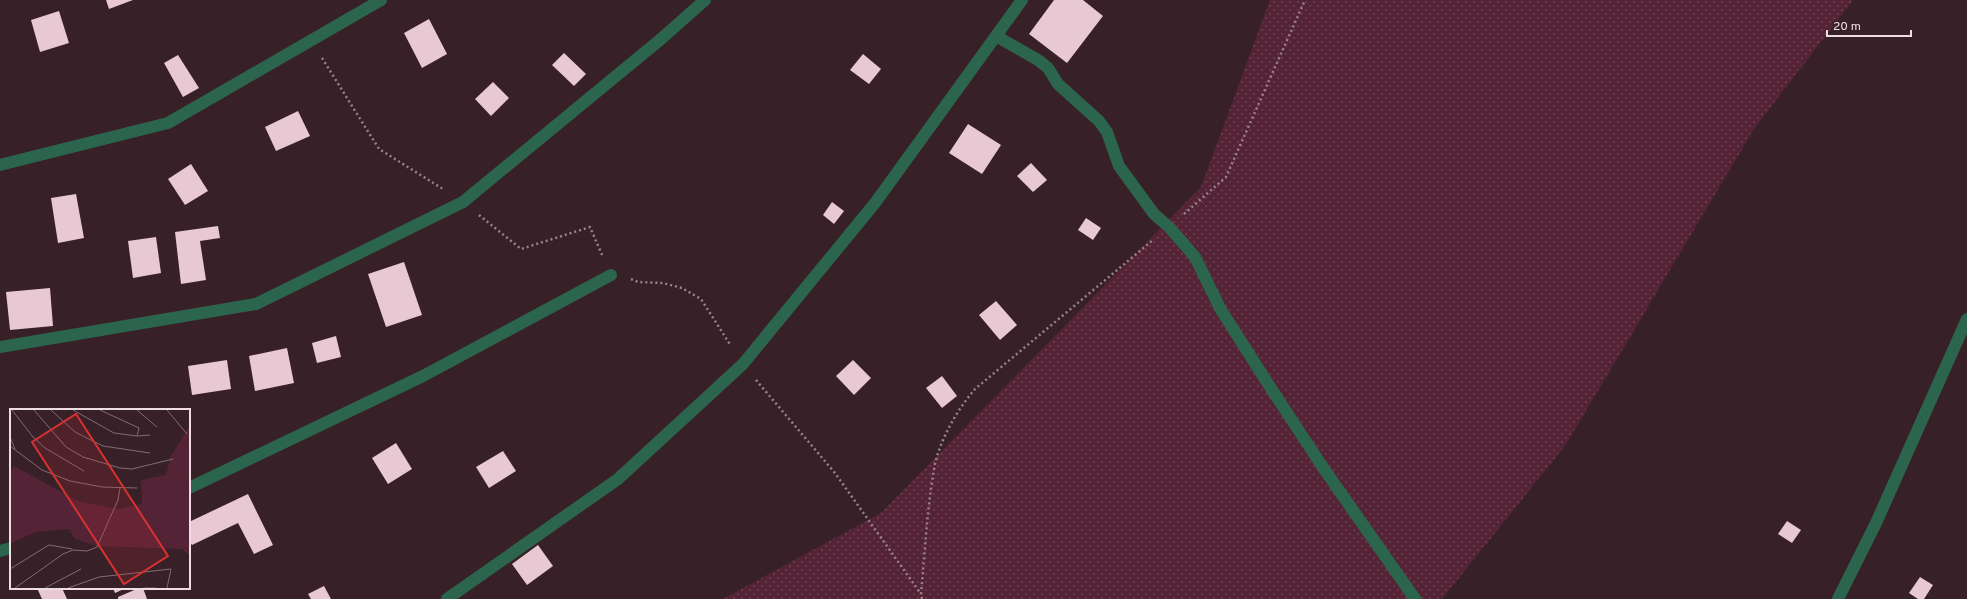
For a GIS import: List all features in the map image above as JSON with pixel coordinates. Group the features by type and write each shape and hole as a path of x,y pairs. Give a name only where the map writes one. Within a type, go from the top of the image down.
{"street":[{"path":"0,165 168,123 381,0"},
{"path":"0,347 256,304 463,202 661,40 705,0"},
{"path":"447,599 618,479 743,364 875,203 1022,0"},
{"path":"996,36 1038,60 1048,68 1058,84 1099,122 1107,132 1119,166 1154,214 1169,227 1194,257 1221,310 1272,390 1324,469 1415,599"},
{"path":"190,488 423,376 610,275"},
{"path":"1838,599 1876,522 1967,319"},
{"path":"0,551 10,548"}],"path":[{"path":"922,599 921,594 936,463 951,424 962,404 975,390 1169,227 1226,177 1305,0"},
{"path":"311,40 379,148 463,202"},
{"path":"743,364 835,473 921,594"}],"shaded area":[{"path":"1270,0 1853,0 1754,129 1565,446 1442,599 723,599 881,513 1201,187"}],"building":[{"path":"106,0 133,0 109,9"},
{"path":"1054,0 1083,0 1103,16 1067,63 1029,34"},
{"path":"59,11 69,43 40,52 31,20"},
{"path":"429,19 447,54 422,68 404,33"},
{"path":"564,53 586,74 574,86 552,65"},
{"path":"863,54 881,69 869,84 850,70"},
{"path":"178,55 199,88 183,97 164,63"},
{"path":"493,82 509,98 491,116 475,99"},
{"path":"298,111 310,136 276,151 265,127"},
{"path":"968,124 1001,145 982,174 949,153"},
{"path":"1031,163 1047,180 1033,192 1017,176"},
{"path":"191,164 208,191 185,205 168,179"},
{"path":"76,194 84,238 58,243 51,198"},
{"path":"832,202 844,211 834,224 823,215"},
{"path":"1086,218 1101,228 1093,240 1078,230"},
{"path":"218,226 220,238 200,241 206,280 181,284 175,232"},
{"path":"156,237 161,273 133,278 128,241"},
{"path":"404,262 422,315 386,327 368,274"},
{"path":"50,288 53,326 10,330 6,292"},
{"path":"996,301 1017,325 1000,340 979,315"},
{"path":"336,336 341,357 317,363 312,343"},
{"path":"287,348 294,383 255,391 249,356"},
{"path":"227,360 231,389 192,395 188,366"},
{"path":"853,360 871,378 854,395 836,376"},
{"path":"942,376 957,396 942,408 926,388"},
{"path":"396,443 412,469 388,484 372,458"},
{"path":"503,451 516,471 489,488 476,467"},
{"path":"248,494 273,545 254,554 238,523 192,545 190,542 190,522"},
{"path":"1787,521 1801,530 1792,543 1778,534"},
{"path":"538,545 553,566 527,585 512,564"},
{"path":"1920,577 1933,585 1924,599 1918,599 1909,593"},
{"path":"324,586 331,599 311,599 308,594"},
{"path":"37,589 62,589 67,599 42,599"},
{"path":"113,589 124,589 115,593"},
{"path":"137,589 143,589 147,599 118,599 118,597"}]}
